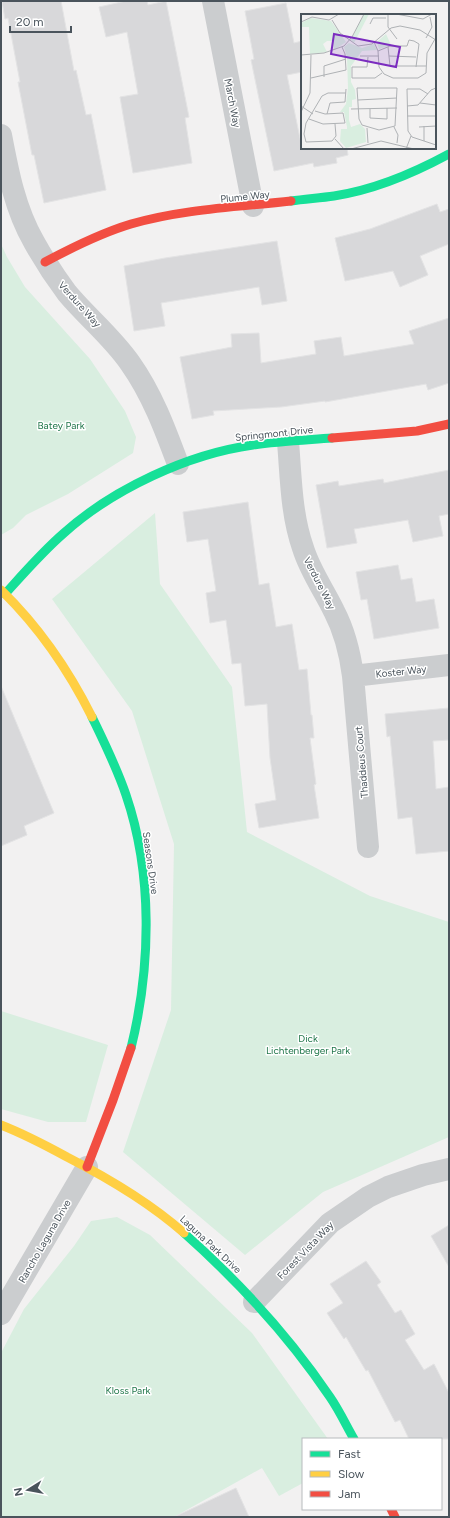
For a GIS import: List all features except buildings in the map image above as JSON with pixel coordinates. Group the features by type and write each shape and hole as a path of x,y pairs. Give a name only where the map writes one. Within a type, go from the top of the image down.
{"street":[{"name":"March Way","path":"213,1 253,206"},
{"name":"Verdure Way","path":"1,135 14,195 33,240 45,262 68,293 101,328 130,363 153,402 163,423 178,464"},
{"name":"Plume Way","path":"45,262 87,240 131,224 176,214 334,196 382,184 429,165 449,154"},
{"name":"Springmont Drive","path":"3,592 42,552 81,518 102,503 148,477 178,464 228,450 253,445 417,431 449,424"},
{"name":"Verdure Way","path":"288,442 293,501 303,548 312,570 335,612 344,634 350,654 353,676"},
{"name":"Seasons Drive","path":"3,592 46,638 94,719 114,764 131,809 141,861 144,885 146,934 144,982 136,1030 122,1077 87,1167"},
{"name":"Koster Way","path":"353,676 449,665"},
{"name":"Thaddeus Court","path":"353,676 368,847"},
{"name":"Laguna Park Drive","path":"1,1125 24,1134 87,1167 140,1199 179,1228 216,1262 273,1322 303,1358 331,1398 353,1438"},
{"name":"Rancho Laguna Drive","path":"1,1314 87,1167"},
{"name":"Forest Vista Way","path":"254,1302 330,1223 368,1197 388,1187 423,1175 449,1169"}],"green space":[{"name":"Batey Park","path":"1,244 25,287 90,359 125,411 136,437 133,453 68,494 26,515 13,528 1,535"},
{"name":"Dick Lichtenberger Park","path":"155,513 160,584 232,687 247,832 370,896 449,922 449,1137 323,1192 245,1255 123,1152 171,1010 174,844 132,711 52,599"},
{"path":"1,1011 108,1045 86,1122 48,1122 1,1109"},
{"name":"Kloss Park","path":"117,1217 150,1235 252,1333 327,1438 302,1438 302,1484 279,1496 262,1468 174,1517 1,1517 1,1353 24,1309 74,1246 91,1221"}],"traffic: fast":[{"path":"291,201 334,196 364,190 408,174 449,154"},
{"path":"5,594 33,563 64,533 105,502 152,476 203,456 228,450 273,442 332,438"},
{"path":"92,717 126,795 135,825 145,888 145,953 138,1017 131,1048"},
{"path":"184,1233 244,1290 280,1331 330,1397 353,1438"}],"traffic: slow":[{"path":"1,590 28,619 52,649 63,665 92,717"},
{"path":"1,1125 43,1144 113,1182 157,1211 184,1233"}],"traffic: jam":[{"path":"45,262 98,236 131,224 151,219 211,209 291,201"},
{"path":"332,438 417,431 449,424"},
{"path":"87,1167 131,1048"},
{"path":"392,1510 395,1517"}]}
